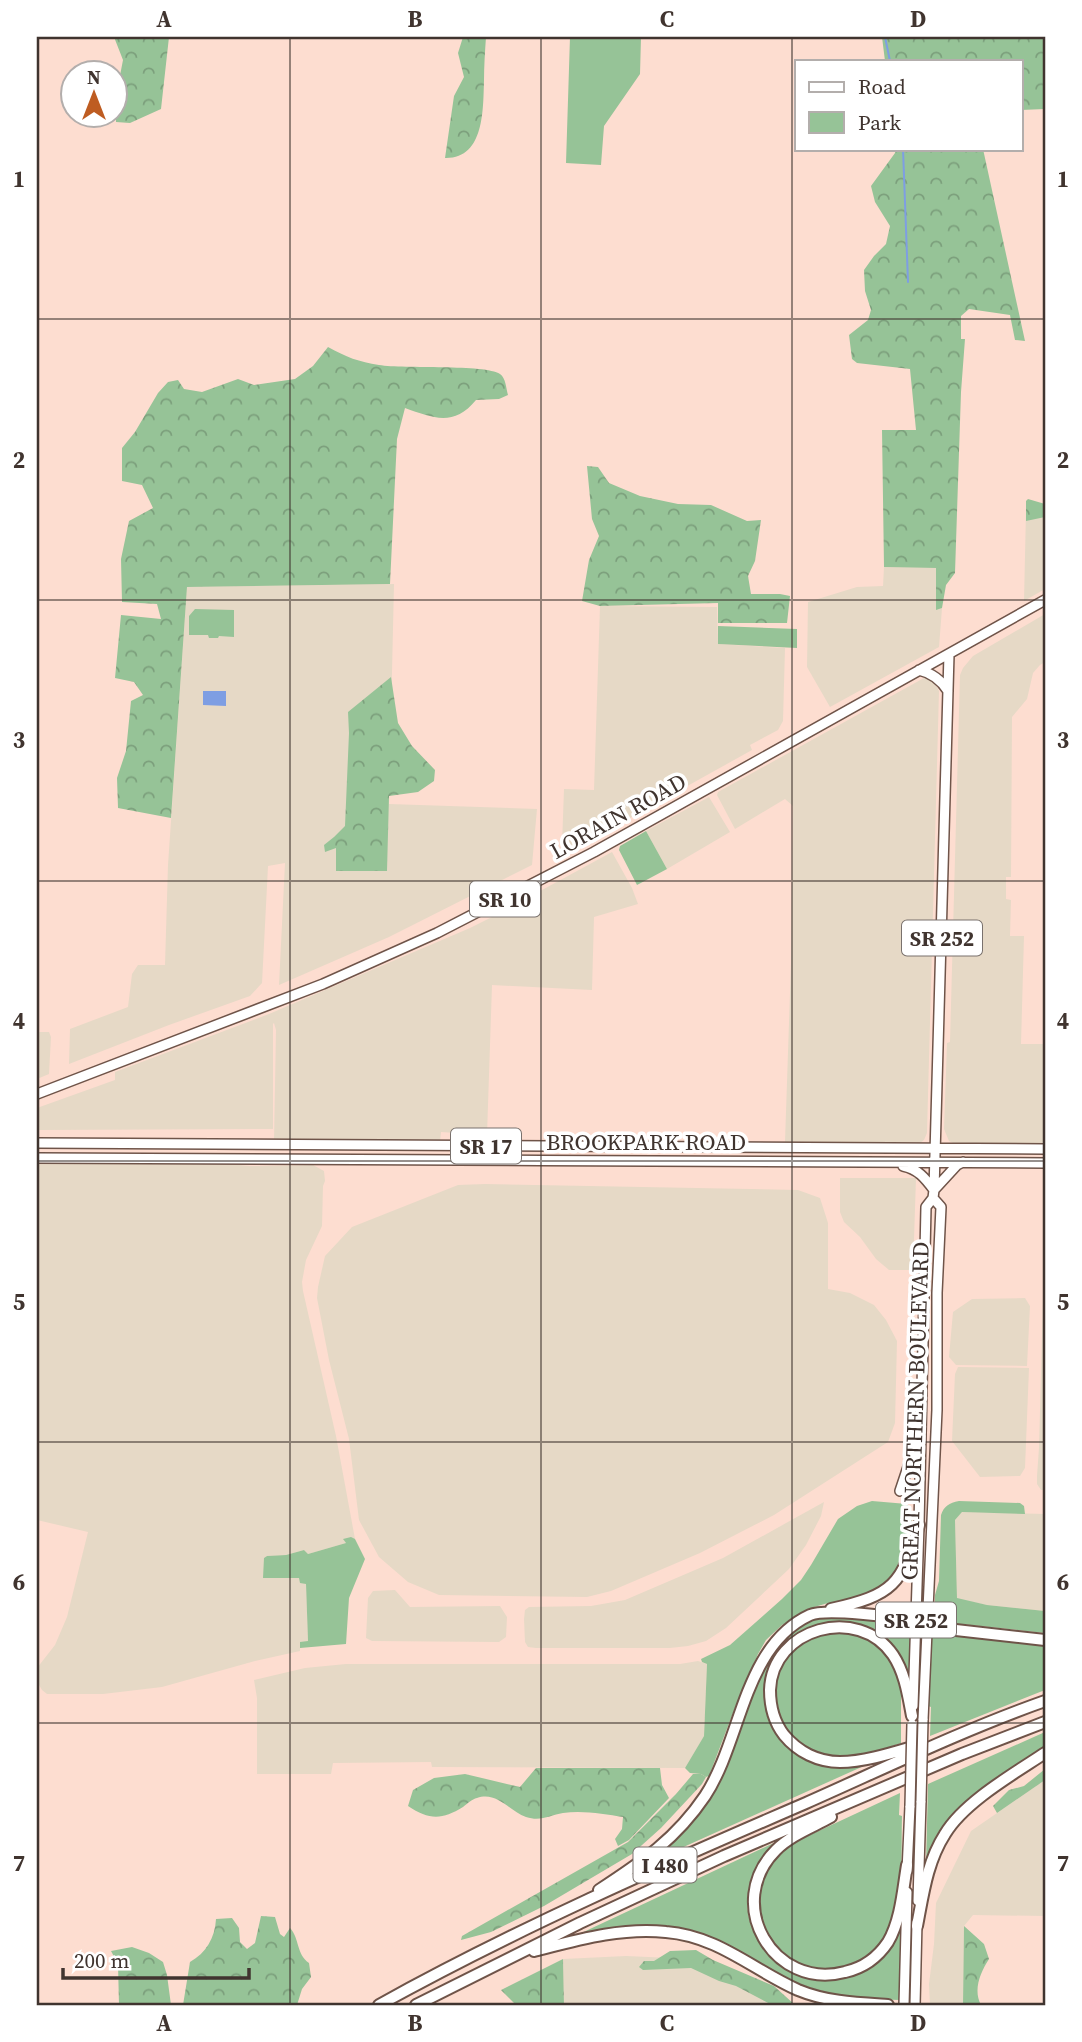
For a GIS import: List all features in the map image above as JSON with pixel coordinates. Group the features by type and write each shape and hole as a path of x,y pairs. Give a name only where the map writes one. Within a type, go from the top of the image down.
{"highway":[{"path":"567,1911 647,1858 682,1827 707,1794 766,1654 778,1638 812,1614 860,1603 883,1593 897,1581 905,1569 919,1525"},
{"path":"812,1614 880,1615 916,1620 927,1634"},
{"path":"928,1615 930,1622 947,1629 1045,1640"},
{"path":"916,1720 904,1678 891,1653 879,1640 861,1631 835,1626 804,1634 784,1651 772,1673 771,1710 776,1721 791,1743 812,1756 841,1762 956,1736"},
{"name":"I 480","path":"379,2005 418,1983 713,1843 956,1736 1045,1701"},
{"name":"I 480","path":"416,2005 580,1923 723,1856 962,1754 1045,1722"},
{"path":"917,1926 926,1880 945,1832 968,1807 1045,1753"},
{"path":"866,1796 853,1806 789,1839 765,1864 757,1879 753,1899 755,1918 765,1940 789,1965 810,1973 841,1973 860,1967 873,1959 891,1934 907,1865"},
{"path":"511,1958 587,1938 667,1931 722,1947 793,1987 815,1996 843,2002 887,2005"}],"main road":[{"name":"LORAIN ROAD","path":"37,1094 310,989 437,933 594,852 1045,600"},
{"name":"GREAT NORTHERN BOULEVARD","path":"915,2005 921,1801 916,1720 916,1620 926,1207 934,1194 936,1148 949,654"},
{"path":"919,670 939,680 948,693"},
{"name":"BROOKPARK ROAD","path":"37,1143 1045,1149"},
{"name":"BROOKPARK ROAD","path":"37,1158 335,1162 1045,1163"},
{"path":"884,1162 913,1168 923,1176 934,1194 957,1165 963,1163"},
{"name":"GREAT NORTHERN BOULEVARD","path":"904,2005 910,1806 916,1720 927,1634 937,1410 937,1293 941,1207 934,1194"},
{"path":"900,1491 921,1429"}],"shaded area":[{"path":"1045,507 1045,589 1024,601 1026,511"},
{"path":"884,567 936,568 936,609 942,608 939,647 830,707 807,667 808,602 857,587 883,586"},
{"path":"394,584 389,804 537,809 532,865 389,937 279,985 285,863 268,866 262,983 250,996 69,1064 70,1029 128,1007 132,974 138,965 165,965 168,865 187,587"},
{"path":"600,606 717,607 718,644 785,648 783,721 778,730 750,745 752,750 567,853 562,845 564,789 594,790"},
{"path":"1045,614 1045,662 1033,673 1027,699 1012,717 1011,877 1006,877 1006,899 1011,900 1010,936 1024,936 1021,1044 1045,1044 1045,1144 957,1145 949,1141 944,1129 947,1043 950,1042 960,675 973,656"},
{"path":"924,678 933,680 939,691 927,1133 924,1140 916,1146 785,1142 793,806 785,799 735,829 717,795 718,792"},
{"path":"709,797 730,832 667,869 646,831"},
{"path":"612,852 638,904 594,917 592,990 492,985 487,1135 441,1132 440,1142 324,1139 274,1141 274,1023 273,1129 37,1130 37,1108 115,1080 115,1072 269,1014 470,928"},
{"path":"37,1032 49,1032 51,1037 49,1074 37,1079"},
{"path":"37,1162 313,1165 324,1171 322,1226 306,1260 302,1282 336,1436 355,1539 344,1540 346,1543 308,1554 304,1550 264,1558 264,1578 300,1578 306,1583 308,1642 300,1642 300,1651 162,1687 103,1694 47,1694 37,1685 37,1668 55,1645 67,1617 88,1532 37,1520"},
{"path":"840,1178 916,1178 913,1270 889,1270 844,1222 840,1212"},
{"path":"458,1185 798,1190 820,1198 828,1223 828,1289 850,1293 874,1305 897,1341 895,1423 888,1442 774,1515 700,1553 611,1591 587,1597 439,1595 408,1582 379,1557 359,1520 349,1439 329,1360 317,1298 318,1287 325,1256 352,1227"},
{"path":"1025,1298 1030,1306 1027,1366 956,1365 949,1357 953,1312 972,1299"},
{"path":"1043,1298 1045,1490 1041,1490 1037,1484 1037,1476"},
{"path":"958,1367 1029,1368 1025,1468 1020,1476 980,1477 952,1441 955,1374"},
{"path":"824,1502 821,1516 806,1545 789,1569 726,1628 706,1641 670,1648 536,1648 528,1647 525,1642 525,1610 529,1607 591,1606 625,1600 723,1558"},
{"path":"962,1512 1045,1514 1045,1611 957,1599 955,1520"},
{"path":"395,1590 410,1607 500,1606 507,1617 506,1637 499,1642 372,1641 366,1638 368,1598 373,1591"},
{"path":"698,1661 707,1664 704,1736 685,1768 432,1767 431,1762 333,1763 331,1774 257,1774 257,1698 254,1680 305,1668 346,1664 680,1664"},
{"path":"1045,1780 1045,1916 973,1915 964,1926 963,2005 930,2005 929,1984 936,1903 971,1831"},
{"path":"626,1956 693,1959 782,2005 564,2005 563,1959"}],"green space":[{"path":"114,37 169,37 161,109 130,123 130,60 123,60"},
{"path":"463,37 486,37 482,117 475,141 468,150 458,156 445,158 454,96 464,77 458,53"},
{"path":"570,37 641,37 640,74 604,126 601,165 566,163"},
{"path":"882,37 1045,37 1045,109 1023,110 1023,60 885,60"},
{"path":"896,150 983,150 1025,341 1015,340 1010,315 969,309 961,316 961,339 965,339 955,573 946,585 942,608 936,610 936,568 884,567 882,430 916,430 910,369 857,363 852,359 849,335 868,320 871,310 865,291 864,270 886,244 890,226 875,202 871,186"},
{"path":"328,347 353,359 379,365 492,371 502,376 508,395 499,399 476,400 468,409 451,417 434,417 405,408 397,439 390,584 187,587 171,818 118,808 117,778 126,751 131,701 143,695 134,682 115,678 121,615 161,619 157,604 122,602 121,559 129,521 153,508 142,485 122,481 122,448 168,382 178,380 184,389 202,392 238,379 254,385 295,379 313,366"},
{"path":"587,466 598,467 609,483 640,496 678,504 711,505 747,521 761,520 755,561 748,576 751,594 790,596 787,623 718,623 718,603 600,606 582,601 589,560 599,536 592,519"},
{"path":"1028,499 1045,504 1045,517 1026,521"},
{"path":"195,609 234,610 234,637 209,638 208,635 189,635 189,616"},
{"path":"718,626 797,629 797,648 718,644"},
{"path":"391,677 398,723 412,746 435,770 434,781 418,792 389,796 387,871 336,871 336,848 325,852 324,845 345,826 348,712"},
{"path":"646,831 667,869 637,885 619,850 620,846"},
{"path":"872,1501 907,1504 911,1509 908,1560 883,1588 847,1601 811,1608 782,1625 766,1640 736,1705 709,1776 690,1773 685,1768 704,1736 707,1664 701,1659 730,1645 782,1599 801,1580 838,1519 857,1506"},
{"path":"959,1501 1020,1503 1024,1506 1025,1514 962,1512 955,1520 957,1598 987,1605 1045,1611 1045,1633 951,1625 935,1616 941,1515 947,1505"},
{"path":"343,1539 355,1539 365,1559 349,1598 346,1644 300,1648 300,1642 308,1641 306,1584 300,1583 299,1578 263,1578 264,1558 304,1550 308,1554 346,1543"},
{"path":"823,1617 910,1624 909,1690 895,1652 841,1623 815,1625 800,1632 783,1647 769,1673 765,1698 799,1754 866,1765 648,1863 647,1860 699,1809 759,1673 780,1642 802,1625"},
{"path":"932,1630 1045,1644 1045,1690 930,1736 931,1707 928,1706"},
{"path":"847,1631 877,1646 895,1670 902,1692 901,1743 863,1756 837,1758 818,1755 789,1738 778,1719 773,1688 776,1674 789,1653 813,1635"},
{"path":"1045,1732 1045,1747 977,1793 950,1817 926,1864 928,1784"},
{"path":"536,1768 660,1768 662,1785 669,1798 629,1840 618,1846 615,1839 622,1829 623,1817 578,1812 531,1818 491,1797 473,1799 455,1811 436,1817 422,1814 408,1806 413,1790 434,1778 465,1774 520,1787"},
{"path":"1045,1769 1045,1780 997,1813 993,1806 1009,1790 1024,1786"},
{"path":"693,1774 706,1777 661,1828 632,1854 544,1906 491,1932 461,1940 462,1936 628,1842"},
{"path":"900,1793 902,1856 899,1898 893,1923 884,1940 864,1958 837,1968 818,1969 799,1965 783,1955 771,1941 763,1924 760,1904 770,1863 795,1842"},
{"path":"778,1841 751,1881 747,1897 751,1925 765,1949 780,1961 814,1975 837,1978 867,1966 898,1928 902,1929 900,2000 853,1997 809,1987 780,1975 727,1946 693,1936 643,1933 575,1936"},
{"path":"261,1916 275,1917 280,1934 284,1937 290,1928 302,1955 309,1963 311,1977 302,1989 297,2005 183,2005 190,1962 209,1944 216,1919 232,1918 239,1928 240,1942 247,1949 255,1943"},
{"path":"964,1926 984,1944 989,1959 979,1982 981,2005 959,2005 963,2004"},
{"path":"132,1947 163,1962 171,2005 119,2005 118,1964 111,1951"},
{"path":"696,1950 774,1986 795,2005 772,2005 736,1986 691,1968 643,1970 639,1967 644,1961 654,1961 670,1951"},
{"path":"563,1959 564,2005 516,2005 501,1990"}],"water":[{"path":"203,691 226,691 226,706 203,705"}],"waterway":[{"path":"885,37 890,60"},
{"path":"903,150 908,282"}]}
